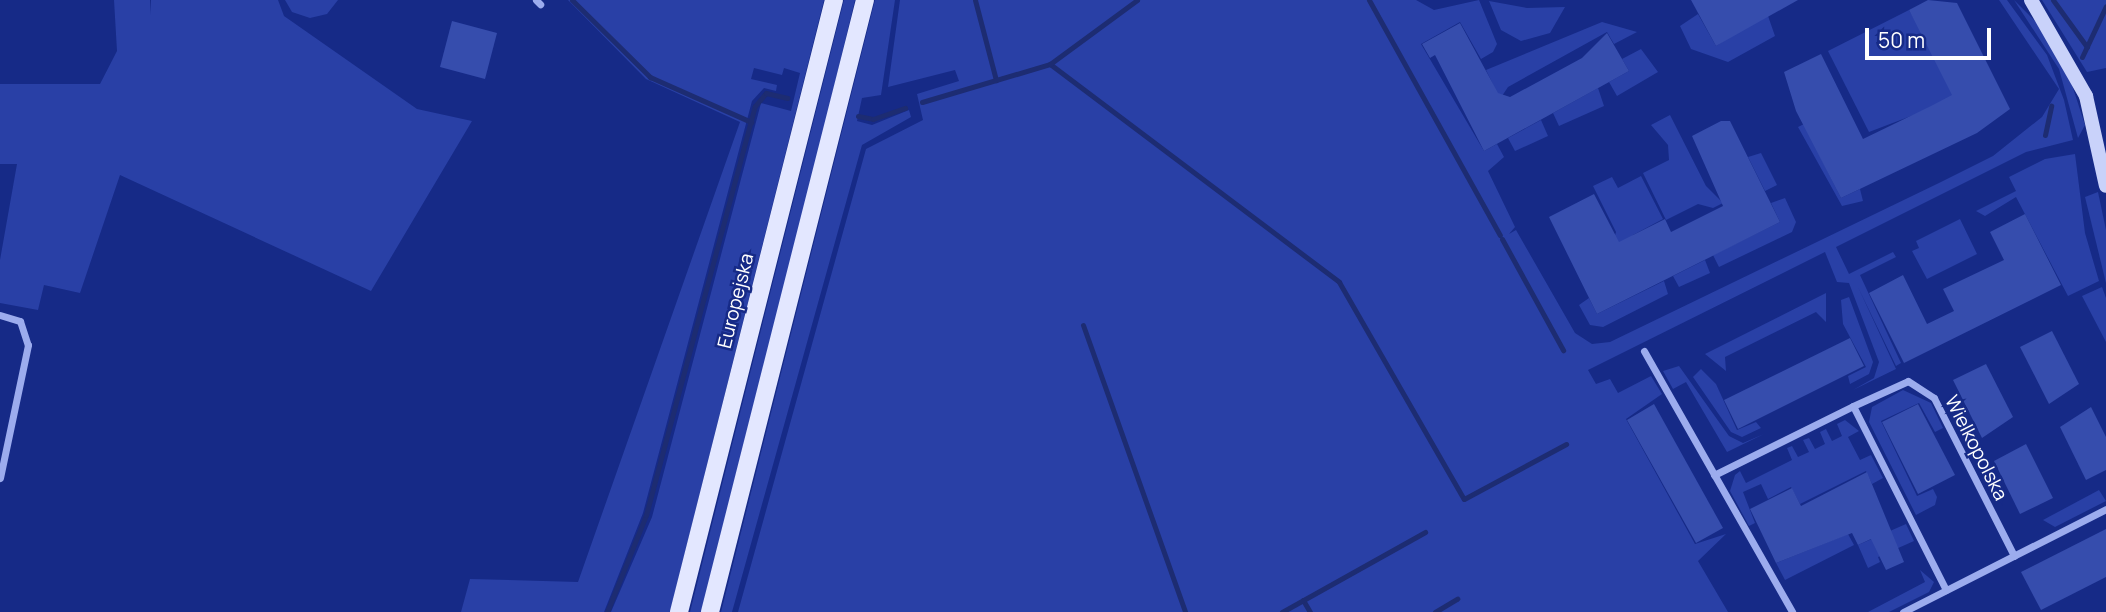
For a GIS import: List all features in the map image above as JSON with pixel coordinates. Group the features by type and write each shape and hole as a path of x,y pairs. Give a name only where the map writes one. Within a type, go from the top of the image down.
{"main road":[{"name":"Europejska","path":"679,612 834,0"},
{"path":"710,612 865,0"}],"street":[{"path":"2031,0 2084,89 2106,186"},
{"path":"0,315 20,321 28,345 0,478"},
{"path":"1644,351 1792,612"},
{"name":"Wielkopolska","path":"1714,475 1908,381 1934,398 2014,556"},
{"path":"1853,406 1946,590"},
{"path":"1903,612 2106,509"}],"shaded area":[{"path":"114,0 150,0 151,15 151,0 278,0 284,16 417,109 472,121 371,291 120,175 80,293 44,285 38,310 0,303 0,260 17,164 0,164 0,84 100,84 117,51"},
{"path":"285,0 338,0 327,14 310,18 292,12"},
{"path":"568,0 824,0 670,612 611,612 652,517 761,103 791,111 800,73 784,68 782,75 754,68 751,79 777,85 776,91 764,88 752,101 643,513 604,612 461,612 470,579 578,582 740,122 646,79"},
{"path":"844,0 855,0 826,120 701,612 690,612"},
{"path":"875,0 895,0 881,95 862,98 857,121 872,125 909,110 911,117 862,145 732,612 721,612"},
{"path":"900,0 1416,0 1434,10 1479,0 1497,44 1493,52 1481,59 1460,22 1421,44 1484,151 1497,144 1504,157 1488,171 1515,227 1509,234 1516,230 1575,333 1592,344 1610,342 1993,156 2042,117 2059,89 1999,0 2007,0 2047,55 2064,100 2073,140 2026,152 1836,247 1849,274 1893,252 1896,257 1860,275 1901,363 1896,366 1858,287 1896,369 1853,390 1874,378 1879,362 1849,283 1837,282 1825,252 1588,370 1596,384 1610,379 1618,393 1651,376 1662,394 1626,419 1695,544 1726,534 1698,561 1728,612 738,612 866,149 923,120 917,94 959,81 955,70 888,87"},
{"path":"2014,0 2038,24 2072,85 2085,125 2078,138 2059,69"},
{"path":"2042,0 2106,0 2106,68 2087,72"},
{"path":"1489,1 1527,8 1565,7 1550,33 1521,41 1501,30"},
{"path":"1909,10 1961,97 1869,132 1828,51"},
{"path":"1767,13 1775,36 1728,62 1691,49 1680,26 1698,14 1716,46"},
{"path":"1602,22 1637,32 1614,44 1607,32 1508,87 1500,99 1486,70"},
{"path":"1641,49 1658,72 1617,96 1609,82 1629,71 1622,59"},
{"path":"1598,88 1604,106 1559,126 1553,113"},
{"path":"1670,115 1706,186 1723,203 1713,208 1698,204 1666,220 1643,173 1669,160 1668,145 1651,125"},
{"path":"1541,120 1548,136 1515,151 1508,138"},
{"path":"1804,124 1841,198 1860,189 1863,201 1842,206 1798,127"},
{"path":"1761,153 1777,185 1765,191 1748,157"},
{"path":"2075,154 2085,233 2099,281 2068,296 2016,197 1985,216 1976,211 2016,191 2009,177 2045,159"},
{"path":"1641,176 1663,219 1633,235 1627,250 1613,242 1616,232 1593,186 1612,177 1618,188"},
{"path":"2098,192 2106,230 2106,283 2085,197"},
{"path":"1785,198 1796,222 1792,232 1719,267 1713,255 1780,222 1771,203"},
{"path":"1960,219 1977,254 1927,279 1912,251 1919,248 1916,241"},
{"path":"1705,260 1710,273 1679,287 1673,276"},
{"path":"1664,281 1668,294 1603,327 1590,325 1579,305 1589,298 1597,314"},
{"path":"2102,287 2106,298 2106,342 2082,296"},
{"path":"1826,293 1826,322 1816,312 1725,357 1726,371 1705,354"},
{"path":"1849,297 1873,362 1869,374 1850,384 1848,376 1866,367 1843,324 1841,300"},
{"path":"1679,366 1729,436 1743,443 1764,434 1727,452 1686,382 1673,389 1663,371"},
{"path":"1701,369 1716,384 1737,430 1756,422 1761,428 1742,437 1731,432 1693,377"},
{"path":"1903,390 1931,403 1943,428 1935,432 1919,403 1881,421 1917,496 1933,489 1937,497 1935,505 1916,515 1869,422 1872,407"},
{"path":"1845,420 1859,431 1848,437 1860,460 1871,455 1883,478 1872,484 1866,471 1800,504 1791,487 1768,499 1761,484 1743,492 1755,523 1749,526 1730,491 1735,475 1740,471 1746,483 1792,460 1787,448 1792,446 1798,457 1809,452 1803,440 1809,438 1815,449 1825,444 1820,432 1826,429 1832,441 1842,436 1837,424"},
{"path":"2099,490 2106,501 2055,527 2043,520"},
{"path":"1906,524 1914,541 1878,557 1880,562 1868,568 1858,545"},
{"path":"1848,534 1854,545 1785,580 1776,563"},
{"path":"1920,570 1934,582 1929,592 1889,612 1868,612 1925,582"}],"building":[{"path":"1691,0 1798,0 1716,46"},
{"path":"1928,0 1957,3 2010,109 1977,133 1841,198 1796,111 1784,72 1821,54 1863,139 1931,106 1952,95 1909,10"},
{"path":"452,21 497,33 485,79 440,67"},
{"path":"1460,23 1498,93 1510,97 1582,58 1607,33 1629,71 1484,151 1435,55 1430,58 1422,44"},
{"path":"1721,121 1730,121 1780,222 1597,314 1549,217 1594,194 1619,242 1665,219 1671,232 1723,206 1692,136"},
{"path":"2025,214 2061,285 1904,363 1869,293 1903,275 1927,324 1954,311 1943,289 2004,260 1990,232"},
{"path":"2052,331 2079,384 2049,404 2020,347"},
{"path":"1850,338 1864,366 1738,429 1724,400"},
{"path":"1986,364 2013,417 1982,438 1953,380"},
{"path":"1654,404 1723,528 1696,543 1627,420"},
{"path":"1918,404 1955,475 1918,494 1882,422"},
{"path":"2091,407 2106,437 2106,470 2086,480 2060,427"},
{"path":"2026,444 2053,498 2020,514 1994,461"},
{"path":"1867,472 1904,562 1886,570 1871,539 1858,545 1852,533 1776,563 1750,509 1792,488 1801,506"},
{"path":"2106,529 2106,577 2041,610 2021,572"}],"waterway":[{"path":"572,0 650,77 751,122"},
{"path":"975,0 996,80"},
{"path":"922,102 1050,64 1137,0"},
{"path":"1369,0 1500,235"},
{"path":"2053,0 2087,47"},
{"path":"2082,57 2106,6"},
{"path":"1050,64 1339,282 1464,499 1566,444"},
{"path":"607,612 646,515 755,106 766,93 787,98"},
{"path":"2045,135 2051,106"},
{"path":"858,116 873,119 905,108"},
{"path":"1502,239 1563,350"},
{"path":"1083,325 1185,612"},
{"path":"1282,612 1425,532"},
{"path":"1435,612 1457,599"},
{"path":"1303,600 1310,612"}]}
